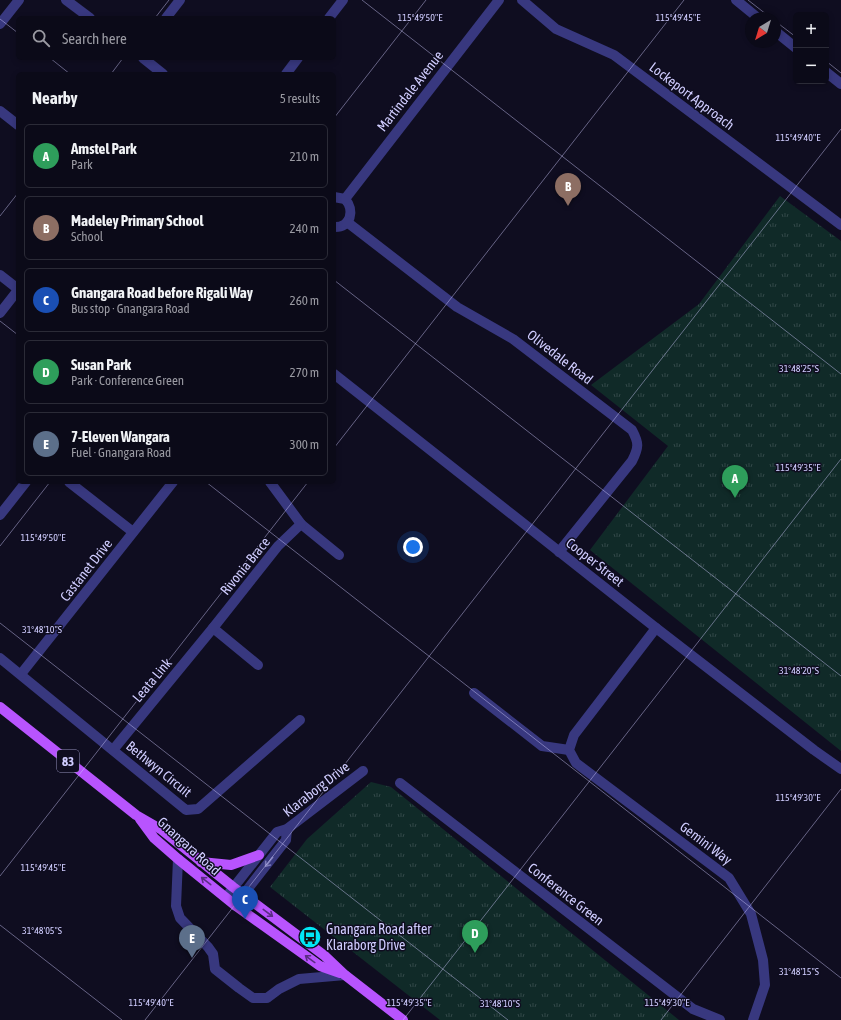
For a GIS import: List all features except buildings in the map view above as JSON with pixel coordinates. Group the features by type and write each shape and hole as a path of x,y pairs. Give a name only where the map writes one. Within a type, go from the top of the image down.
{"main road":[{"name":"Gnangara Road","path":"0,706 136,815 162,830 243,895 325,956 345,975 403,1020"},
{"name":"Gnangara Road","path":"136,815 154,838 236,906 320,966 345,975"},
{"path":"201,862 231,865 259,855"}],"street":[{"path":"0,24 19,0"},
{"path":"66,0 87,16"},
{"path":"168,16 180,0"},
{"path":"331,16 343,0"},
{"name":"Martindale Avenue","path":"345,199 498,0"},
{"name":"Lockeport Approach","path":"522,0 556,29 614,55 841,225"},
{"path":"736,0 751,12"},
{"path":"781,36 793,46"},
{"path":"146,60 160,72"},
{"path":"288,72 296,60"},
{"path":"829,74 841,84"},
{"path":"0,111 16,123"},
{"path":"336,197 345,199 350,208 351,214 343,226 336,227"},
{"name":"Olivedale Road","path":"347,222 457,307 514,339 632,430 638,440 637,451 632,461 559,552"},
{"path":"0,275 16,288"},
{"path":"0,313 16,293"},
{"name":"Cooper Street","path":"336,376 656,628 814,750 841,768"},
{"path":"0,515 24,484"},
{"path":"72,484 133,532"},
{"name":"Castanet Drive","path":"21,674 171,484"},
{"path":"271,484 301,524 339,555"},
{"name":"Rivonia Brace","path":"213,628 278,546 301,524"},
{"path":"213,628 258,664"},
{"name":"Leata Link","path":"113,750 213,628"},
{"path":"474,693 542,746 570,750 574,735 656,628"},
{"name":"Bethwyn Circuit","path":"0,658 186,810 198,809 300,720"},
{"name":"Gemini Way","path":"570,750 576,763 729,878 751,914 763,960 764,985 754,1020"},
{"name":"Klaraborg Drive","path":"226,897 277,832 287,829 362,771"},
{"name":"Conference Green","path":"400,783 693,1010 720,1020"},
{"name":"Klaraborg Drive","path":"236,906 286,840 287,829"},
{"path":"178,859 176,906 180,918 213,954 215,969 253,998 267,998 279,989 299,979 345,975"}],"green space":[{"path":"780,196 841,241 841,751 590,550 668,446 591,385 699,304"},
{"path":"371,782 391,787 679,1020 440,1020 270,887 307,839"}],"place":[{"name":"Madeley Primary School","path":"568,206"},
{"name":"Amstel Park","path":"735,498"},
{"name":"Gnangara Road before Rigali Way","path":"245,919"},
{"name":"Gnangara Road after Klaraborg Drive","path":"310,937"},
{"name":"Susan Park","path":"475,953"},
{"name":"7-Eleven Wangara","path":"192,958"}]}
